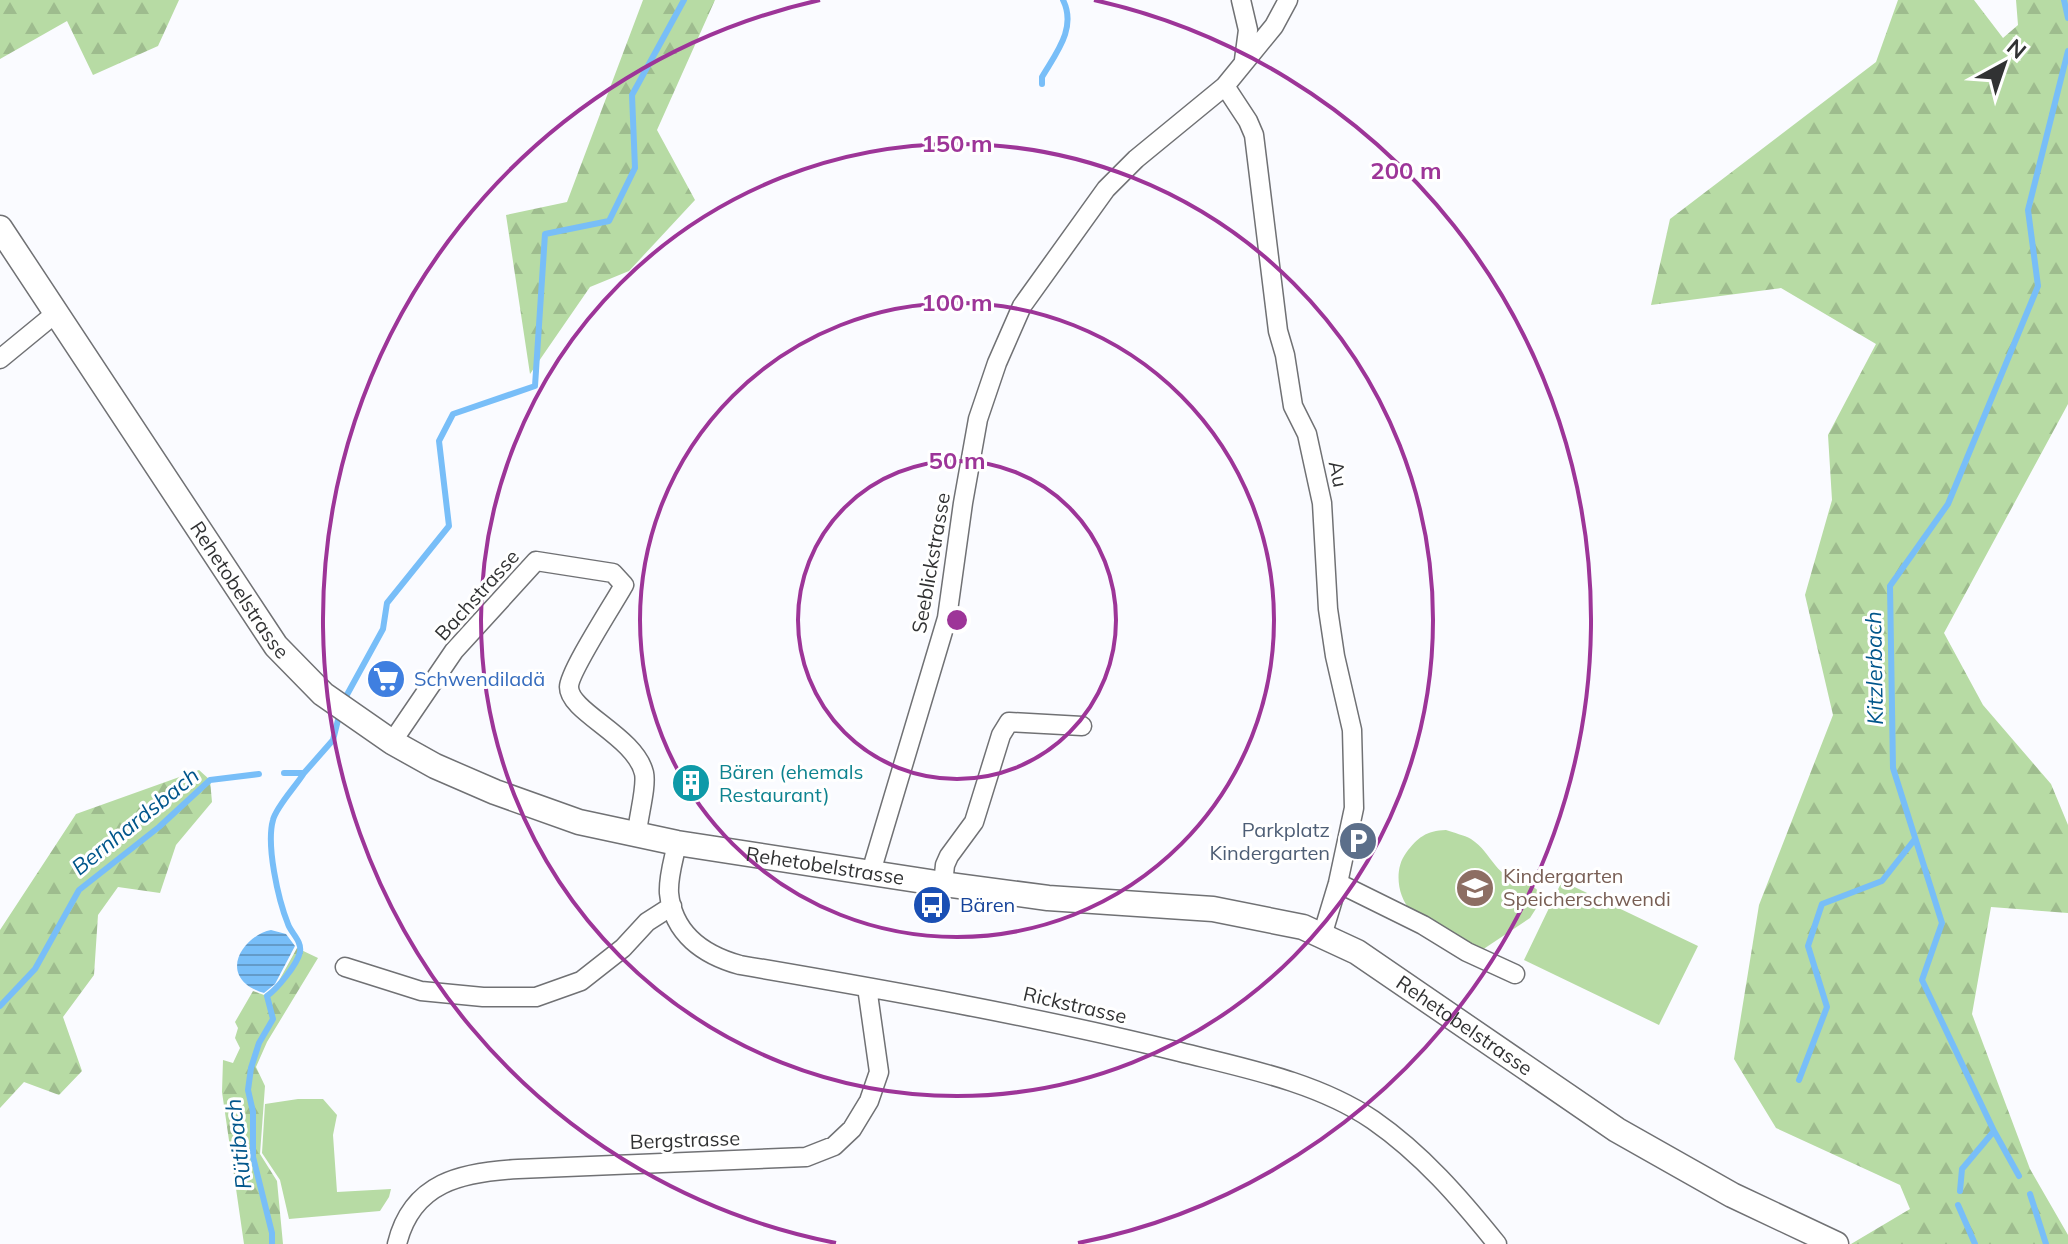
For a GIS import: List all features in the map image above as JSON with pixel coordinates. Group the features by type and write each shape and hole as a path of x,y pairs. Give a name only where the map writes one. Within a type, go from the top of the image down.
{"street":[{"path":"1241,0 1248,30 1244,60"},
{"name":"Seeblickstrasse","path":"871,872 947,618 978,419 997,363 1022,306 1106,189 1136,159 1225,86 1274,26 1288,0"},
{"name":"Au","path":"1225,86 1254,135 1278,331 1296,414 1307,434 1322,503 1328,609 1352,730 1354,808 1338,883 1322,936"},
{"name":"Rehetobelstrasse","path":"0,228 276,646 323,694 350,715 435,766 579,822 677,843 1048,898 1213,909 1303,927 1357,952 1617,1130 1732,1195 1836,1244"},
{"path":"0,359 56,313"},
{"name":"Bachstrasse","path":"392,742 454,651 536,561 613,573 624,585 574,668 569,687 573,701 617,735 636,756 644,774 637,834"},
{"path":"943,884 945,865 974,822 1001,735 1009,722 1082,726"},
{"path":"345,967 421,991 483,997 536,997 581,981 623,948 647,922 672,906 670,879 677,843"},
{"path":"1338,883 1515,974"},
{"name":"Rickstrasse","path":"672,906 689,937 701,949 716,958 740,965 1031,1016 1265,1073 1334,1099 1371,1119 1410,1149 1445,1182 1497,1244"},
{"name":"Bergstrasse","path":"397,1244 412,1210 424,1196 438,1185 460,1175 496,1170 806,1157 834,1146 858,1120 869,1101 879,1072 867,987"}],"green space":[{"path":"0,0 179,0 158,46 93,75 67,21 0,59"},
{"path":"643,0 715,0 657,130 695,200 629,271 590,287 530,374 506,215 567,202"},
{"path":"1898,0 1974,0 2003,38 2018,25 2016,0 2068,0 2068,404 1944,633 1983,705 2051,784 2068,825 2068,913 1991,907 1972,1014 2030,1169 2068,1235 2068,1244 1851,1244 1910,1209 1900,1185 1776,1128 1734,1059 1759,905 1833,715 1805,595 1832,500 1828,435 1876,344 1781,288 1651,305 1670,219 1876,62"},
{"path":"199,770 210,780 212,802 176,845 160,893 118,887 98,915 94,975 63,1017 82,1071 59,1095 24,1082 0,1108 0,930 76,814"},
{"path":"1446,830 1471,839 1501,872 1516,880 1527,881 1544,896 1530,918 1482,950 1416,915 1406,905 1400,890 1400,867 1406,853 1423,836"},
{"path":"1562,881 1698,946 1659,1025 1524,960"},
{"path":"297,948 318,958 267,1042 256,1067 265,1086 260,1154 277,1181 283,1244 244,1244 222,1092 223,1060 233,1063 240,1048 235,1038 238,1028 235,1022 253,991 264,995 276,986"},
{"path":"323,1099 337,1115 333,1135 337,1192 391,1189 380,1211 289,1219 280,1180 262,1153 265,1104"}],"water":[{"path":"271,930 286,934 295,946 275,984 264,993 248,985 240,976 238,959 247,944"}],"waterway":[{"name":"Bernhardsbach","path":"343,702 383,629 387,603 449,526 439,441 453,414 535,386 545,234 609,221 635,168 632,95 684,0"},
{"path":"1042,84 1042,77 1066,30 1068,20 1063,0"},
{"name":"Kitzlerbach","path":"2064,0 2068,18"},
{"name":"Kitzlerbach","path":"1960,1191 1962,1169 1994,1131 1922,980 1942,923 1893,768 1890,586 1948,504 2038,286 2028,210 2068,51"},
{"name":"Bernhardsbach","path":"284,773 304,773 333,740 340,712"},
{"name":"Rütibach","path":"272,1244 253,1157 253,1112 248,1090 259,1043 273,1019 267,996 286,976 300,952 277,887 271,831 278,809 304,773"},
{"name":"Bernhardsbach","path":"0,1006 35,969 79,890 159,827 210,780 259,774"},
{"path":"1799,1080 1827,1007 1808,946 1822,904 1882,881 1915,839"},
{"path":"1994,1131 2019,1176"},
{"path":"2030,1194 2046,1244"},
{"name":"Kitzlerbach","path":"1958,1205 1975,1244"}],"place":[{"name":"Schwendiladä","path":"386,679"},
{"name":"Bären (ehemals Restaurant)","path":"691,783"},
{"name":"Parkplatz Kindergarten","path":"1358,841"},
{"name":"Kindergarten Speicherschwendi","path":"1475,888"},
{"name":"Bären","path":"932,905"}]}
